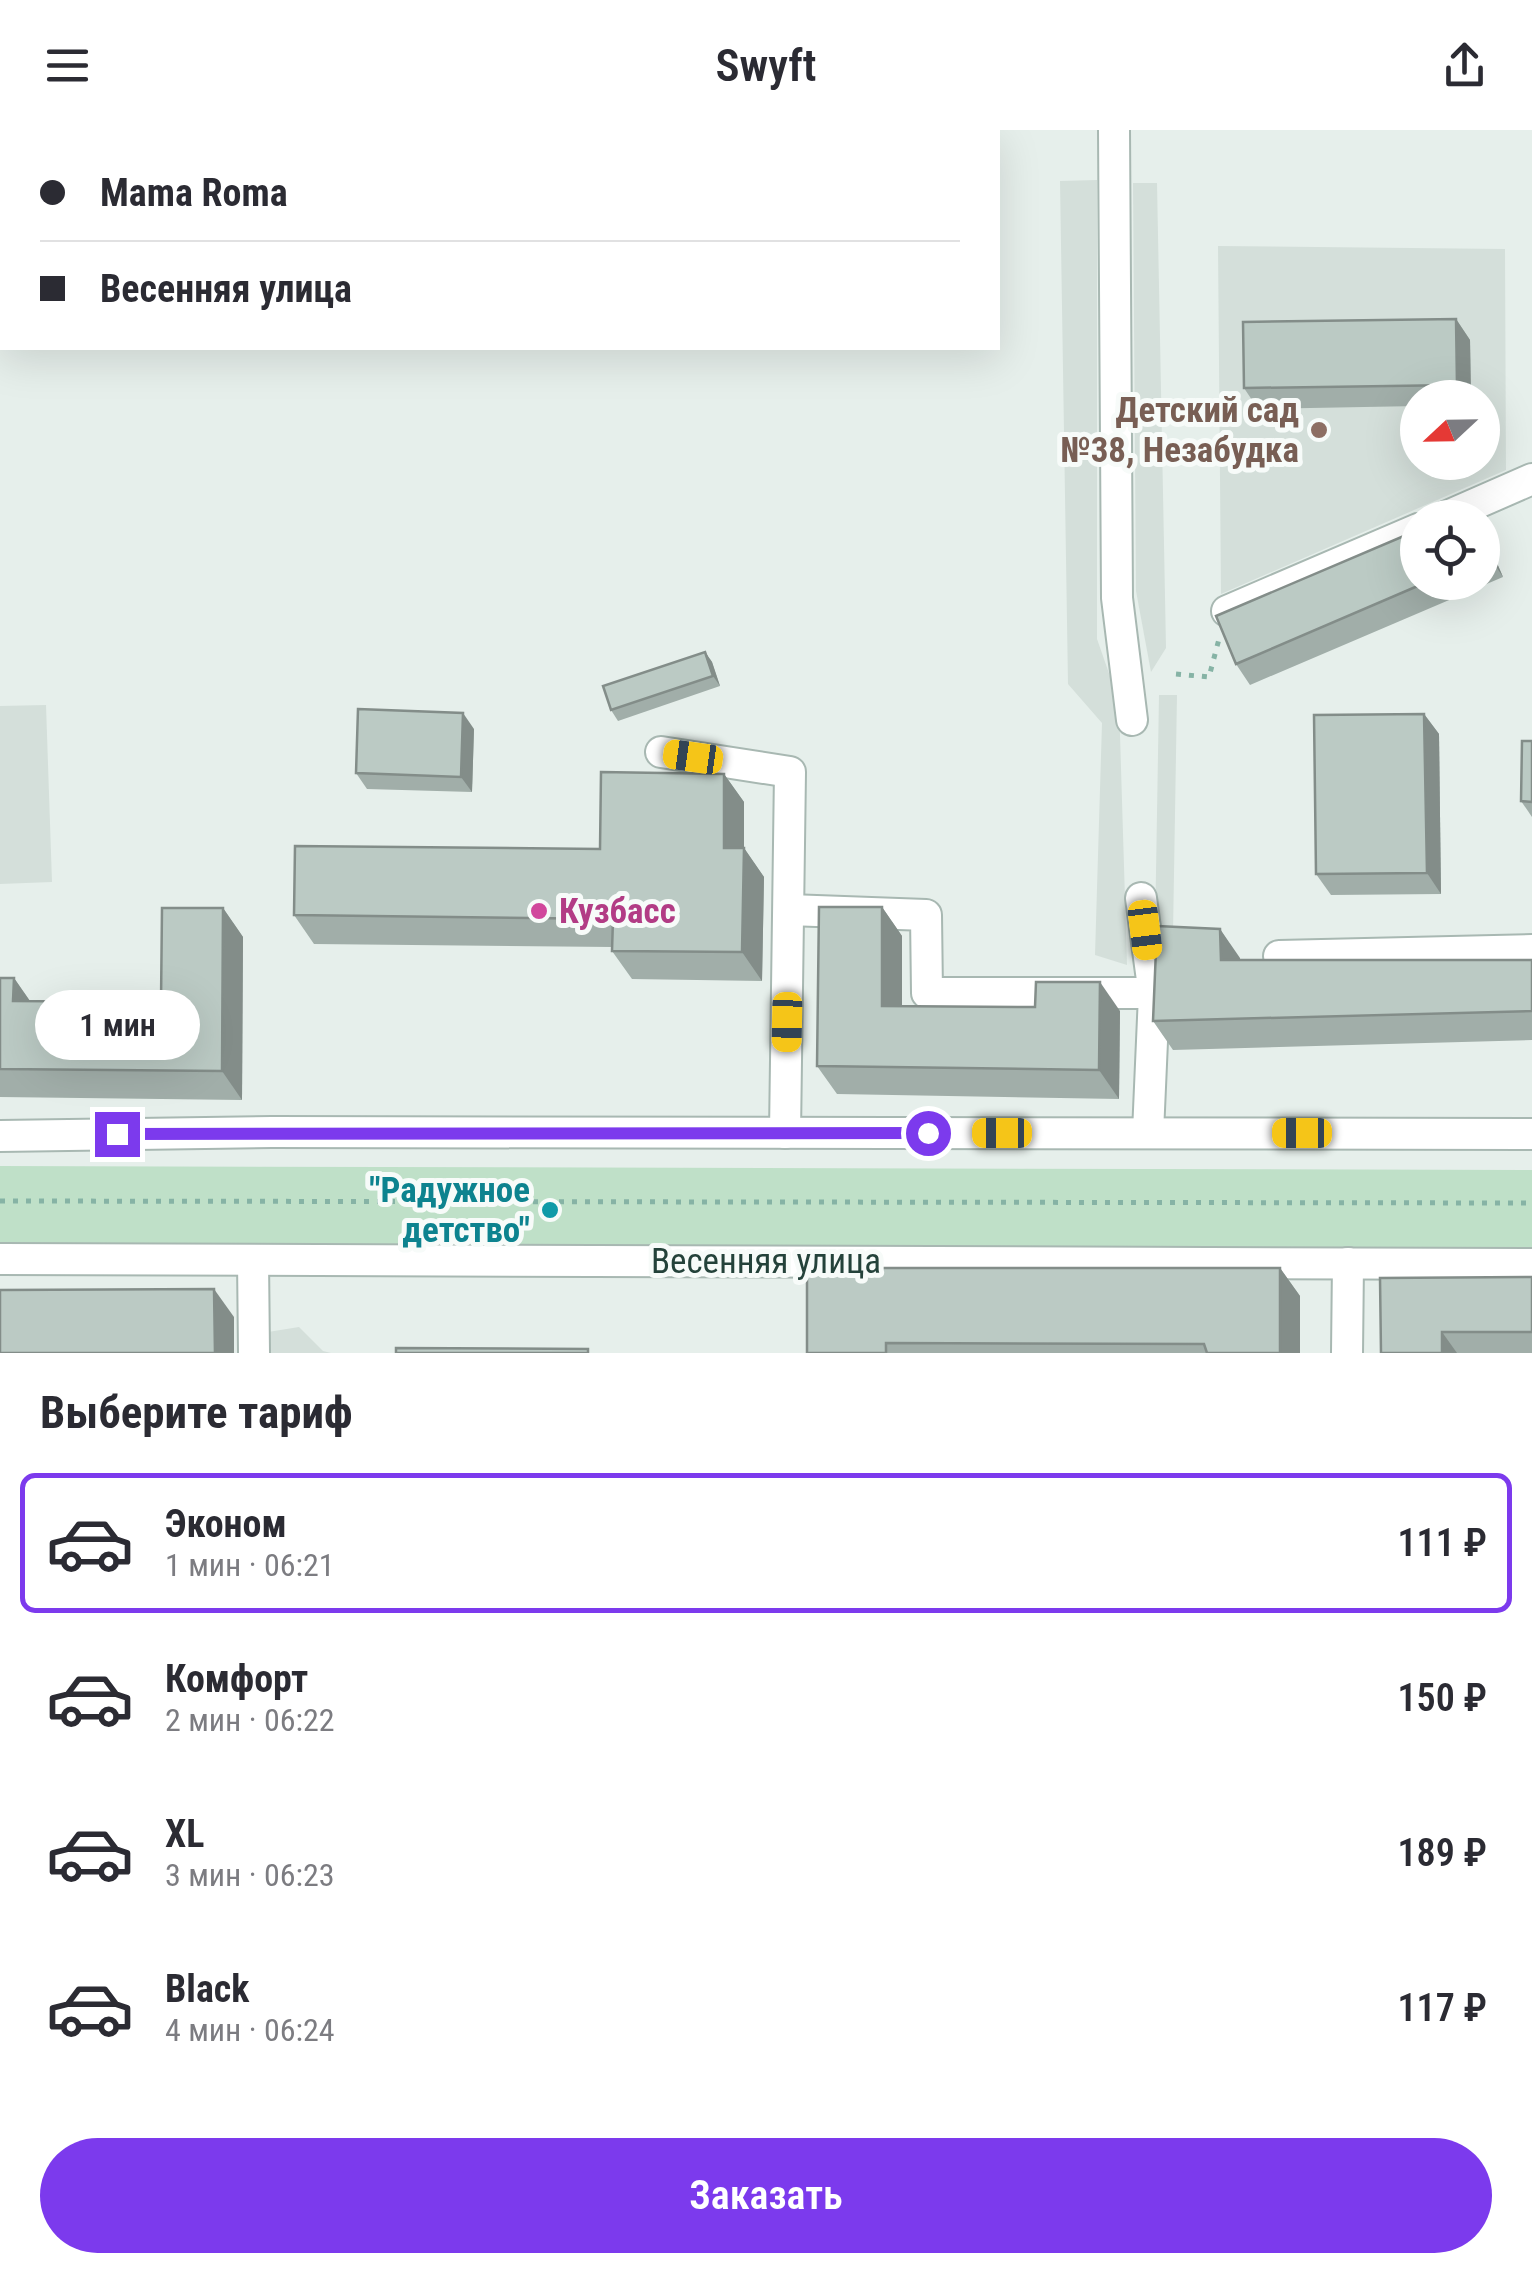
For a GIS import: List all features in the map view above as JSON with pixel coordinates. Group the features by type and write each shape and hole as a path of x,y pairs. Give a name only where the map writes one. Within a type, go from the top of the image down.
{"street":[{"path":"1114,130 1116,598 1132,720"},
{"path":"1484,500 1532,479"},
{"path":"1227,610 1400,536"},
{"path":"661,752 790,772 785,1133"},
{"path":"1141,898 1160,994 1148,1133"},
{"path":"788,910 926,914 927,993 1160,994"},
{"path":"1279,956 1532,950"},
{"path":"0,1136 1532,1134"},
{"name":"Весенняя улица","path":"0,1258 1532,1264"},
{"path":"253,1260 254,1353"},
{"path":"1347,1353 1348,1263"}],"path":[{"path":"1176,674 1209,676 1227,610"},
{"path":"0,1202 1532,1203"}],"shaded area":[{"path":"1097,180 1097,639 1119,702 1127,965 1095,955 1102,723 1068,684 1060,181"},
{"path":"1133,183 1157,183 1166,648 1151,672 1136,591"},
{"name":"Детский сад №38, Незабудка","path":"1218,246 1505,249 1506,470 1500,473 1500,380 1400,380 1400,480 1483,480 1437,500 1400,500 1400,516 1221,594"},
{"path":"1159,695 1177,695 1173,933 1155,932"},
{"path":"46,705 52,882 0,884 0,706"},
{"path":"299,1327 323,1351 331,1353 268,1353 268,1332"}],"green space":[{"path":"0,1166 1532,1170 1532,1248 0,1245"}],"building":[{"path":"1456,319 1457,380 1400,380 1400,386 1244,388 1243,322"},
{"path":"1400,538 1400,594 1236,664 1216,616"},
{"path":"705,652 713,676 611,710 603,686"},
{"path":"358,709 463,713 461,777 356,773"},
{"path":"1424,714 1427,873 1316,874 1314,715"},
{"path":"1522,741 1532,741 1532,802 1521,801"},
{"name":"Кузбасс","path":"601,772 724,774 724,848 744,848 742,952 612,951 613,919 294,915 295,846 600,849"},
{"path":"819,907 882,907 882,1006 1035,1007 1036,982 1100,982 1099,1070 817,1066"},
{"path":"162,908 223,908 222,1071 0,1069 0,978 14,978 13,1001 161,1002"},
{"path":"1157,926 1220,929 1221,960 1532,960 1532,1011 1153,1021"},
{"path":"807,1268 1280,1268 1280,1353 1207,1353 1204,1344 886,1343 886,1353 807,1353"},
{"path":"1532,1277 1532,1332 1442,1332 1442,1353 1381,1353 1380,1278"},
{"path":"214,1289 215,1353 0,1353 0,1290"},
{"path":"396,1348 588,1349 588,1353 396,1353"}],"place":[{"name":"Детский сад №38, Незабудка","path":"1319,430"},
{"name":"Кузбасс","path":"539,911"},
{"name":"\"Радужное детство\"","path":"550,1210"}],"route":[{"path":"117,1134 928,1133"}]}
